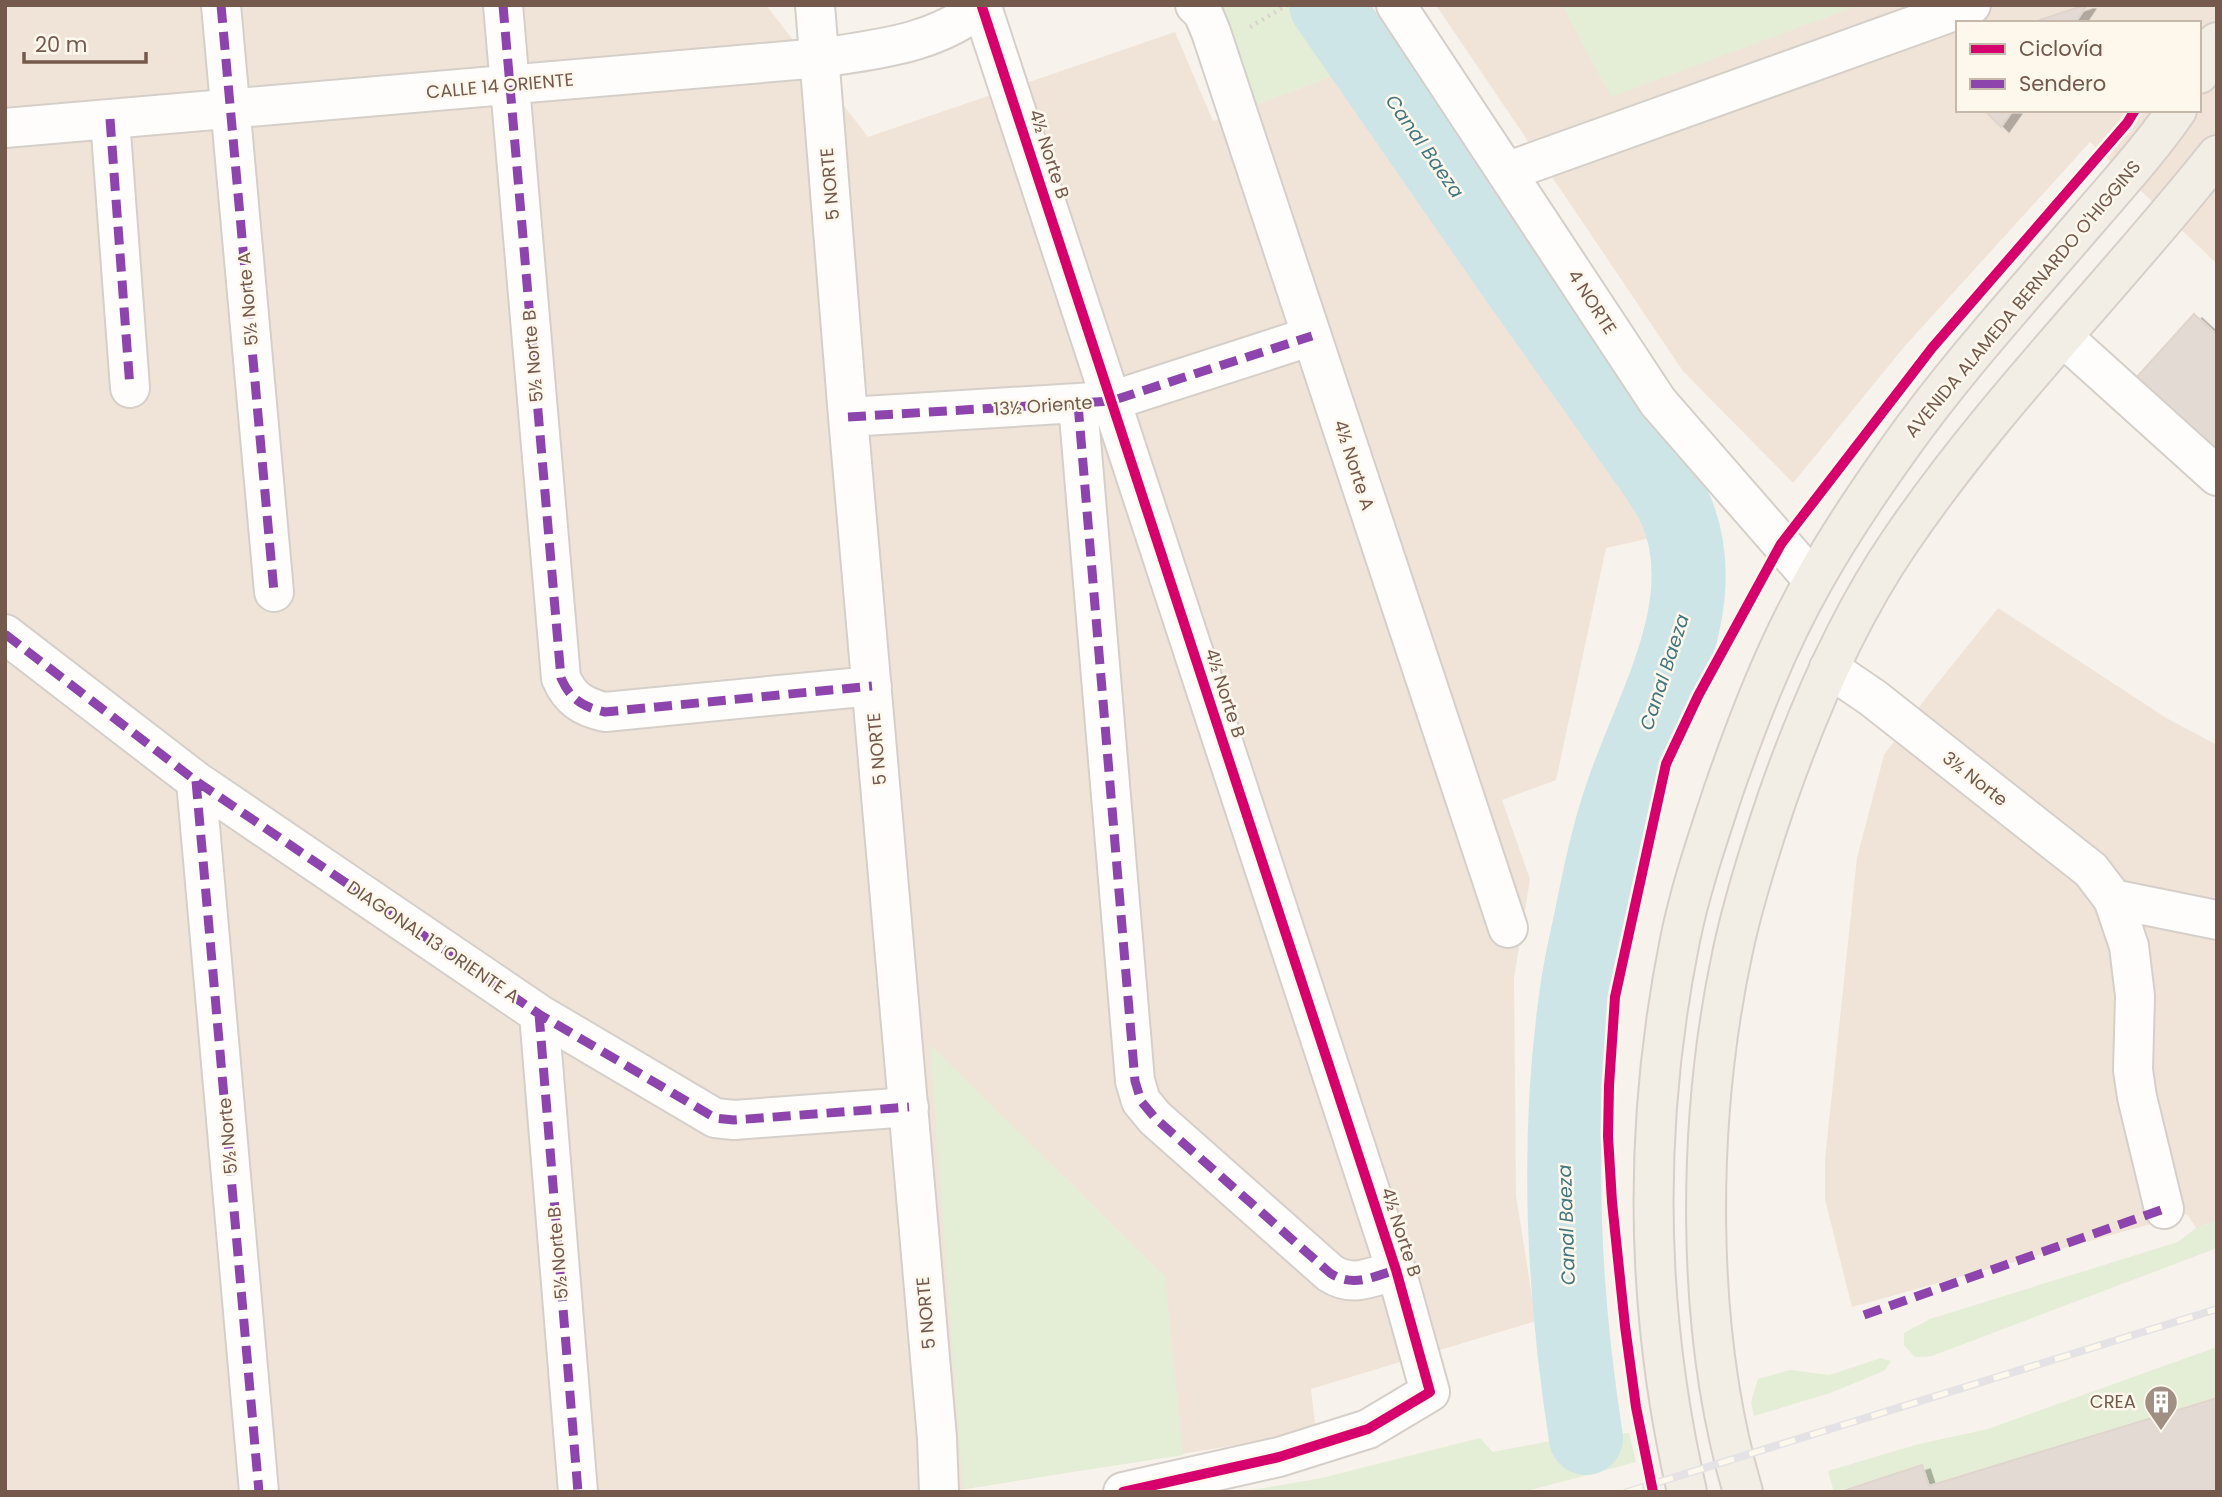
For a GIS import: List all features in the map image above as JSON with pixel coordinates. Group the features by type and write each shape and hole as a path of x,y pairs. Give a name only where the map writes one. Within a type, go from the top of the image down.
{"main road":[{"path":"2201,70 2217,42"},
{"name":"AVENIDA ALAMEDA BERNARDO O'HIGGINS","path":"1687,1492 1672,1429 1662,1361 1653,1220 1653,1151 1658,1081 1680,938 1697,870 1744,731 1813,580 1878,478 1941,393 2147,151 2176,112"},
{"path":"1742,1492 1725,1418 1715,1355 1710,1289 1707,1153 1711,1086 1733,950 1749,885 1794,750 1829,668 1863,600 1943,479 2164,221 2217,155"}],"street":[{"name":"5½ Norte A","path":"221,5 274,592"},
{"name":"5½ Norte B","path":"503,5 561,678 566,692 591,709 605,712 872,685"},
{"name":"5 NORTE","path":"815,5 937,1438 939,1492"},
{"name":"4½ Norte A","path":"1195,5 1203,13 1211,32 1508,928"},
{"name":"4 NORTE","path":"1396,5 1658,402 1813,580"},
{"path":"1506,172 1971,5"},
{"name":"CALLE 14 ORIENTE","path":"5,128 820,58 914,42 962,21 983,6"},
{"name":"4½ Norte B","path":"983,6 1094,402 1395,1270 1430,1392 1368,1429 1279,1457 1123,1492"},
{"path":"110,119 130,388"},
{"name":"13½ Oriente","path":"848,417 1094,402 1312,336"},
{"path":"2063,337 2217,476"},
{"path":"1094,402 1135,1081 1142,1101 1155,1118 1330,1273 1342,1281 1356,1282 1395,1270"},
{"name":"DIAGONAL 13 ORIENTE A","path":"5,634 196,781 539,1014 715,1118 734,1120 909,1107"},
{"name":"3½ Norte","path":"1829,668 1873,698 2091,870 2113,899 2129,946 2135,996 2133,1070 2137,1097 2164,1209"},
{"name":"5½ Norte","path":"196,781 260,1492"},
{"path":"2113,899 2217,920"},
{"name":"5½ Norte B","path":"539,1014 578,1492"}],"path":[{"path":"1276,10 1287,5"}],"shaded area":[{"path":"5,5 766,5 868,137 1175,32 1213,121 1338,74 1655,537 1606,548 1556,780 1502,800 1530,879 1514,978 1516,1196 1536,1321 1311,1389 1316,1432 947,1492 5,1492"},
{"path":"1436,5 2217,5 2217,264 2090,142 1904,347 1793,483 1683,371"},
{"path":"1998,608 2168,719 2217,745 2217,1221 2196,1228 2187,1214 1852,1307 1825,1199 1825,1159 1857,858 1884,755"}],"green space":[{"path":"1208,5 1293,5 1338,74 1248,108"},
{"path":"1562,5 1860,5 1611,97"},
{"path":"930,1045 1165,1276 1183,1455 963,1489"},
{"path":"2217,1221 2217,1248 1932,1356 1915,1357 1904,1345 1904,1333 1930,1319 2178,1242 2196,1228"},
{"path":"2217,1347 2217,1398 1929,1486 1922,1466 1834,1492 1828,1471 1915,1445 1988,1429"},
{"path":"1881,1358 1891,1361 1885,1370 1879,1373 1830,1393 1754,1416 1751,1402 1758,1379 1790,1370 1829,1375"},
{"path":"1629,1433 1636,1462 1523,1492 1241,1492 1322,1478 1480,1438 1493,1452 1561,1439 1569,1448 1602,1435"}],"building":[{"path":"2085,5 2087,5 2076,21 2037,21"},
{"path":"1986,112 2012,112 2001,127"},
{"path":"2194,314 2217,335 2217,452 2136,378"},
{"name":"CREA","path":"2217,1398 2217,1492 1840,1492 1922,1465 1929,1486"}],"waterway":[{"name":"Canal Baeza","path":"1326,5 1656,476 1675,508 1686,544 1689,581 1684,619 1674,656 1611,829 1581,964 1570,1047 1564,1159 1567,1271 1586,1438"}],"railway":[{"path":"1627,1492 2217,1309"}],"marked path":[{"path":"221,5 274,592"},
{"path":"503,5 561,678 578,701 605,712 872,686"},
{"path":"110,119 130,388"},
{"path":"848,417 1111,401 1312,336"},
{"path":"1078,404 1135,1081 1141,1101 1155,1118 1330,1273 1346,1280 1354,1280 1396,1270"},
{"path":"5,634 196,781 539,1014 715,1118 734,1120 909,1107"},
{"path":"196,781 259,1492"},
{"path":"539,1014 578,1492"},
{"path":"1864,1315 2164,1209"}],"cycle path":[{"path":"982,7 1396,1270 1430,1392 1368,1429 1279,1457 1123,1492"},
{"path":"1653,1492 1636,1407 1625,1326 1608,1136 1615,997 1666,764 1698,696 1781,544 1932,348 2134,112"}],"place":[{"name":"CREA","path":"2161,1432"}]}
